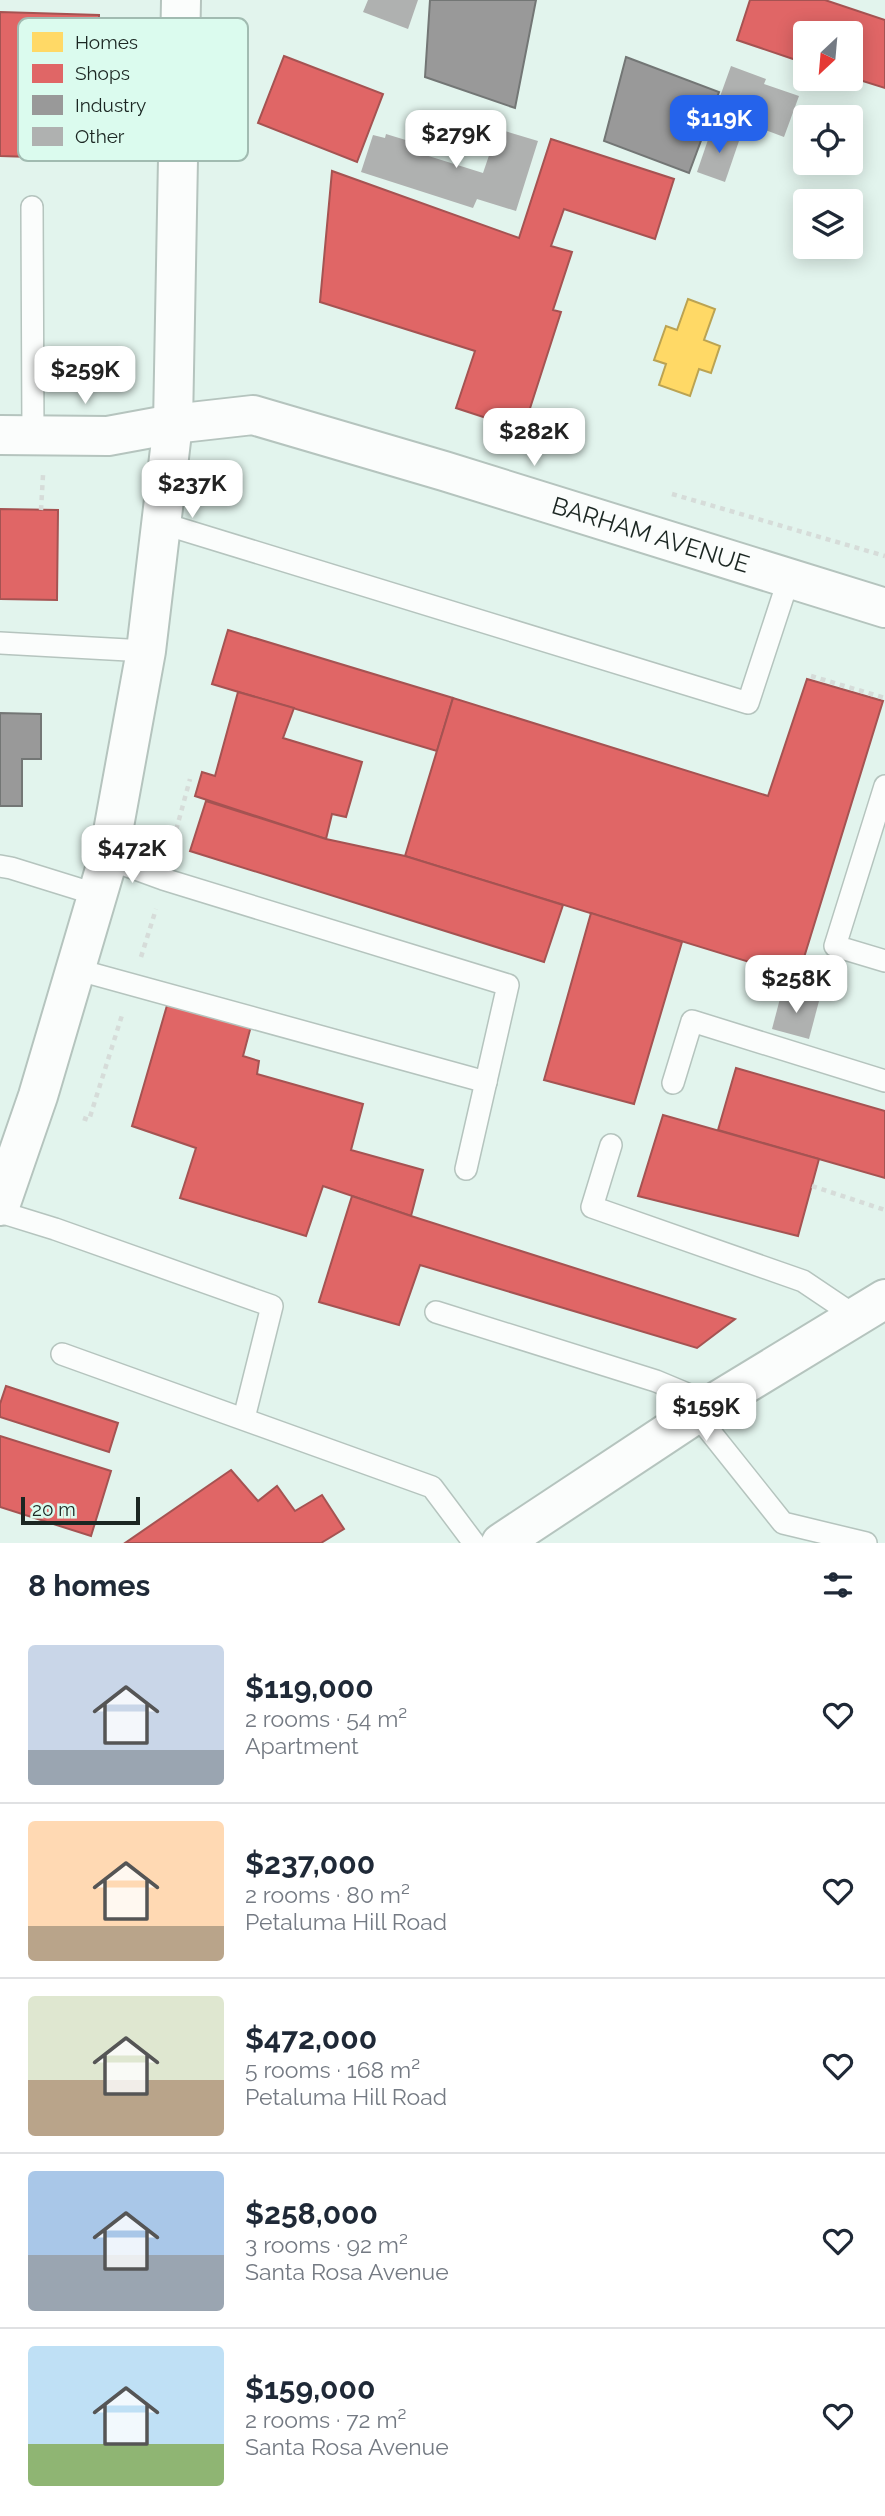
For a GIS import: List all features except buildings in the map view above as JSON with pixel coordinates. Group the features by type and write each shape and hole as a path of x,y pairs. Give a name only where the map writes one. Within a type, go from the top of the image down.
{"main road":[{"path":"181,0 181,18"},
{"path":"0,1206 11,1135 38,1096 108,859 146,651 173,424 178,161"},
{"name":"BARHAM AVENUE","path":"16,436 108,436 173,424 254,415 885,608"},
{"path":"518,1539 704,1409 870,1308"}],"lane":[{"path":"16,436 32,207"},
{"path":"162,523 748,703 789,578"},
{"path":"0,643 146,651"},
{"path":"885,786 835,946 885,961"},
{"path":"108,859 163,879 508,985 466,1169"},
{"path":"0,866 11,867 98,895"},
{"path":"75,969 486,1082"},
{"path":"673,1083 692,1021 885,1081"},
{"path":"611,1144 592,1207 803,1281 870,1308"},
{"path":"0,1212 272,1306 244,1418"},
{"path":"436,1312 656,1381 704,1409 783,1523 866,1543"},
{"path":"62,1354 432,1487 474,1543"}],"path":[{"path":"41,510 43,474"},
{"path":"672,494 885,556"},
{"path":"811,676 885,698"},
{"path":"83,1118 89,1120 132,984 190,779"},
{"path":"812,1186 885,1210"}]}
